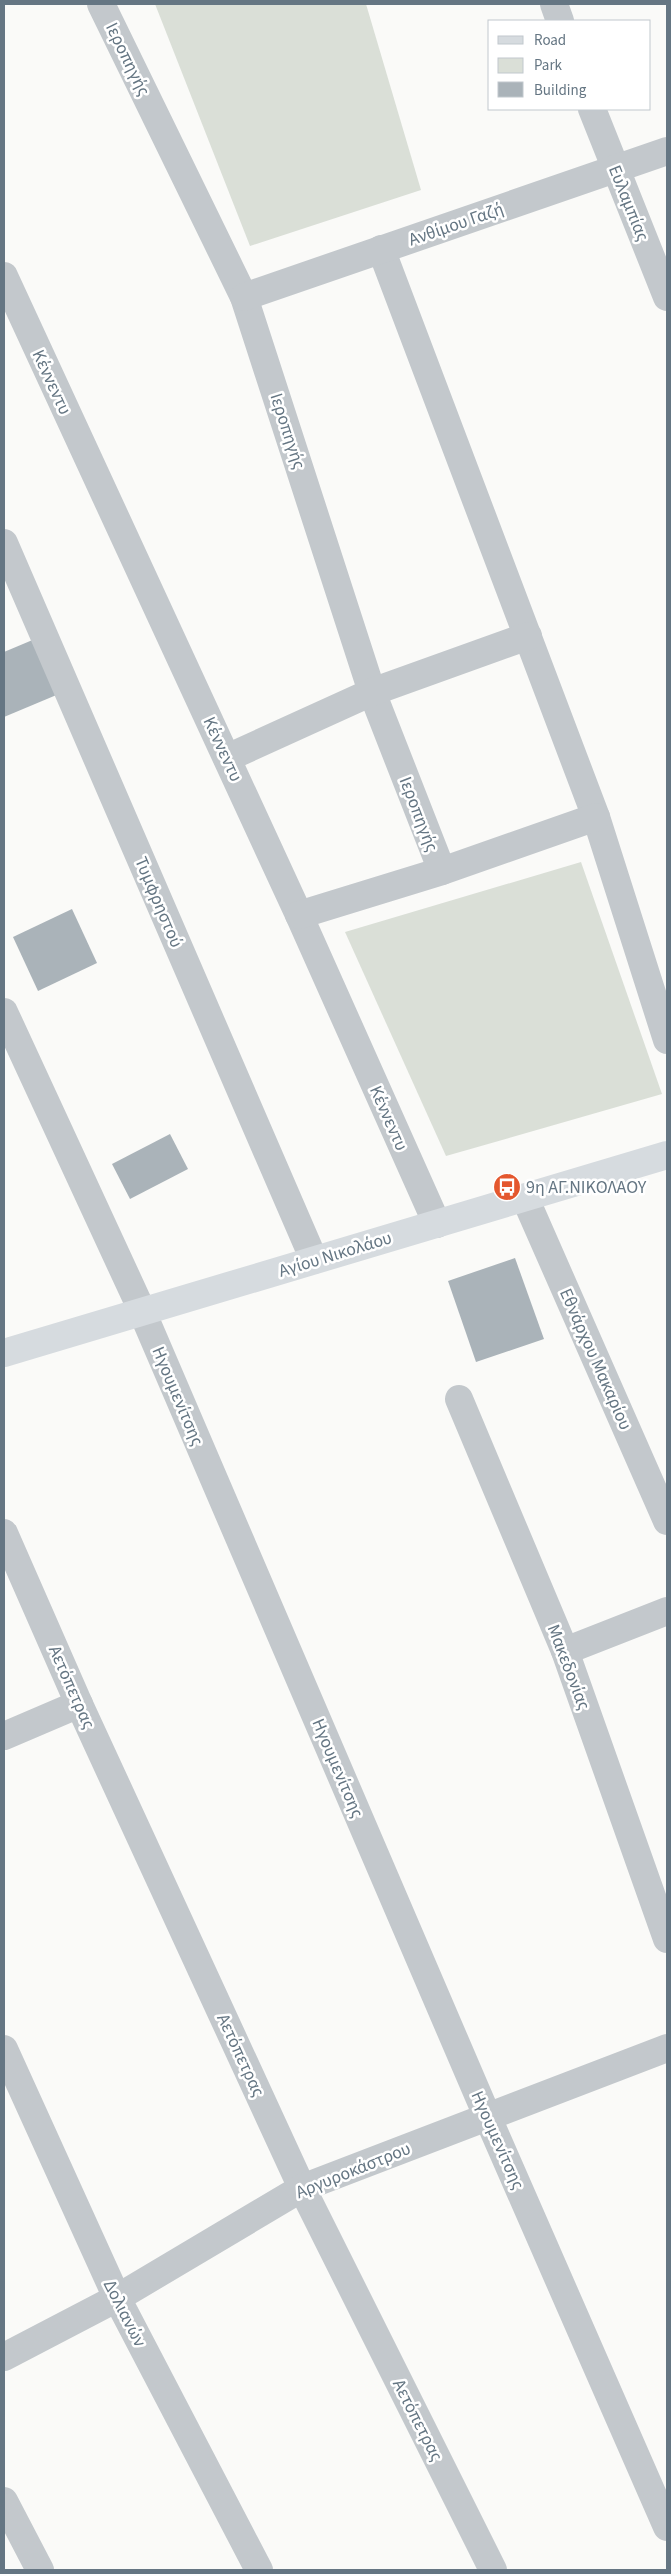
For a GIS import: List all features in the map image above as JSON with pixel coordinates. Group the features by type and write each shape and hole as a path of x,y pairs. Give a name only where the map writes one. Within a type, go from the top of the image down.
{"street":[{"name":"Ιεροπηγής","path":"101,4 244,297 372,692 442,871"},
{"path":"554,4 560,20"},
{"name":"Ευλαμπίας","path":"592,110 667,296"},
{"name":"Ανθίμου Γαζή","path":"244,297 667,151"},
{"path":"382,249 596,817 667,1040"},
{"name":"Κέννεντυ","path":"4,276 13,322 227,758 436,1224"},
{"name":"Τυμφρηστού","path":"4,544 314,1260"},
{"path":"227,758 372,692 528,636"},
{"path":"299,915 442,871 596,817"},
{"name":"Ηγουμενίτσης","path":"4,1012 142,1312 488,2118 667,2527"},
{"name":"Αγίου Νικολάου","path":"4,1353 667,1155"},
{"name":"Εθνάρχου Μακαρίου","path":"525,1198 667,1521"},
{"name":"Μακεδονίας","path":"459,1399 565,1651 667,1939"},
{"name":"Αετόπετρας","path":"4,1534 79,1704 302,2188 493,2570"},
{"path":"565,1651 667,1611"},
{"path":"4,1736 79,1704"},
{"name":"Αργυροκάστρου","path":"4,2357 117,2298 302,2188 667,2048"},
{"name":"Δολιανών","path":"4,2049 117,2298 259,2570"},
{"path":"4,2502 40,2570"}],"green space":[{"path":"155,4 366,4 421,190 250,246"},
{"path":"581,862 662,1094 446,1156 345,932"}],"building":[{"path":"42,636 66,691 4,717 4,652"},
{"path":"72,909 97,963 38,991 13,937"},
{"path":"170,1134 188,1169 130,1199 112,1164"},
{"path":"515,1258 544,1339 476,1362 448,1281"}],"place":[{"name":"9η ΑΓ.ΝΙΚΟΛΑΟΥ","path":"507,1187"}]}
